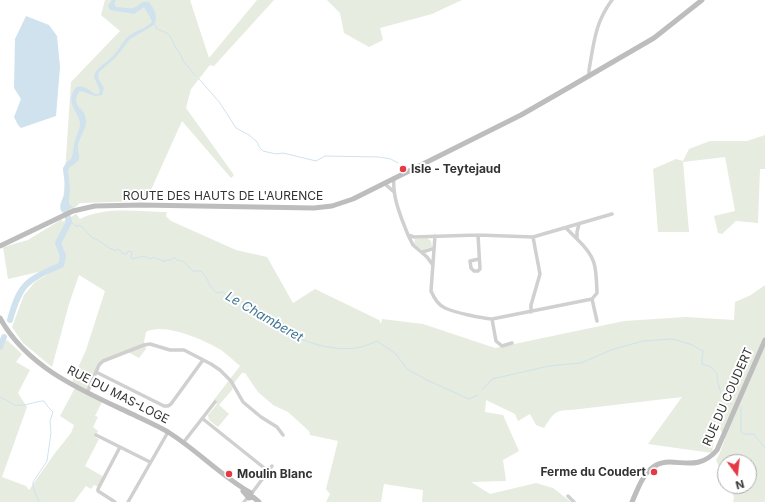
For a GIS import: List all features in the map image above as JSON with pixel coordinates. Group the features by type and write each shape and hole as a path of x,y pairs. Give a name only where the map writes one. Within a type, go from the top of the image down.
{"main road":[{"name":"ROUTE DES HAUTS DE L'AURENCE","path":"0,245 73,211 104,205 324,208 339,204 353,199 521,115 654,38 702,0"},
{"name":"RUE DU MAS-LOGE","path":"0,318 13,338 28,354 45,368 87,393 168,432 236,483 250,497 259,502"},
{"name":"RUE DU COUDERT","path":"632,502 644,477 654,466 665,463 703,462 712,456 717,450 765,340"}],"street":[{"path":"589,76 596,29 612,0"},
{"path":"394,178 394,192 412,245 422,252 432,265"},
{"path":"384,183 394,192"},
{"path":"408,235 414,237 478,235 533,238 612,214"},
{"path":"577,240 579,224"},
{"path":"435,236 431,291 433,297 445,308 482,318 492,319 592,299 597,293 594,261 586,247 566,228"},
{"path":"478,235 479,259"},
{"path":"531,312 531,305 540,274 533,238"},
{"path":"422,252 434,248"},
{"path":"592,299 597,321"},
{"path":"492,319 496,342 502,346 512,343"},
{"path":"87,393 99,364 103,361 150,344 170,350 184,350 220,370 230,381 243,402 261,417 277,427 282,435"},
{"path":"96,372 164,406 168,406 203,360"},
{"path":"183,443 215,402"},
{"path":"202,419 268,471"},
{"path":"128,502 168,432"},
{"path":"96,435 150,462"},
{"path":"115,502 98,491 98,489 120,447"},
{"path":"244,502 250,497 272,466"},
{"path":"568,496 574,502"}],"shaded area":[{"path":"105,0 190,0 209,58 257,0 274,0 214,66 210,65 191,89 186,108 234,175 231,178 182,121 146,201 80,203 62,219 71,82 120,31 101,15"},
{"path":"327,0 462,0 432,14 380,28 383,40 369,47 344,33 340,13"},
{"path":"765,135 765,169 760,169 758,223 736,221 722,234 718,233 714,216 735,211 725,157 683,162 689,232 658,232 653,169 676,159 683,161 689,149 710,141 747,141"},
{"path":"112,211 167,212 166,216 171,221 236,250 267,257 293,303 315,289 379,320 381,324 382,319 423,324 495,348 624,321 686,317 734,320 735,302 751,295 765,285 765,502 733,502 734,497 732,494 757,494 757,454 719,454 725,439 716,421 712,453 648,444 682,397 561,411 552,416 544,428 536,425 530,414 518,421 515,414 486,400 485,412 503,415 519,451 503,460 506,481 471,482 490,494 536,483 553,488 571,502 422,502 423,490 384,484 381,502 326,502 330,494 326,489 338,441 310,435 309,431 288,412 273,405 258,392 245,373 242,373 234,383 232,390 219,405 229,414 218,427 209,420 208,415 217,404 213,401 240,366 221,350 195,337 163,329 154,329 146,332 144,342 146,349 139,358 126,351 99,365 87,392 103,400 95,416 98,417 93,427 98,431 95,437 99,439 85,466 104,477 99,487 94,485 91,489 86,486 74,502 0,502 0,346 7,340 22,354 16,362 30,370 18,393 27,407 2,477 26,486 29,490 71,433 74,425 60,416 76,386 72,384 73,379 86,350 105,291 79,275 69,304 52,367 23,343 12,327 24,295 35,282 60,267 8,279 3,247 28,240 62,219 62,222 76,214 80,219 101,212"},
{"path":"427,238 431,241 432,247 422,250 414,244 415,239"}],"water":[{"path":"112,0 116,0 114,4 116,7 129,8 133,8 143,2 149,2 153,7 156,19 154,25 130,39 116,57 99,72 98,78 104,88 102,95 95,96 81,91 79,92 76,101 85,115 86,123 78,144 79,160 69,168 68,171 70,188 69,204 73,207 63,212 61,211 60,206 65,188 63,168 72,157 74,143 80,126 80,121 71,99 72,93 76,87 82,87 95,94 99,94 100,91 94,77 96,71 113,56 127,37 152,22 144,7 134,14 110,10 108,6"},
{"path":"26,16 49,25 57,36 60,67 56,116 21,128 14,117 21,99 14,88 15,39"}],"waterway":[{"path":"154,24 156,28 169,34 183,61 196,76"},
{"path":"199,79 220,103 236,128 249,135 257,142 263,151 276,154 283,153 316,161 325,156 379,157 391,159 398,163"},
{"path":"10,320 17,298 26,284 40,275 61,265 63,256 58,243 69,222 66,210"},
{"name":"Le Chamberet","path":"69,222 77,227 78,225 82,227 91,237 113,250 116,251 117,249 122,253 127,254 128,251 132,252 132,259 144,256 150,259 154,257 164,262 165,260 172,260 174,257 177,260 183,261 193,271 201,271 214,291 217,293 223,292 234,302 241,301 266,320 294,336 309,342 340,348 359,348 377,341 396,354 407,369 429,381 469,399 478,395"},
{"path":"0,347 4,337"},
{"name":"Le Chamberet","path":"482,390 492,379 549,366 581,363 611,350 643,341 672,339 690,344 703,351 702,364 711,367 717,373 722,395 732,404"},
{"path":"0,397 15,405 26,405 44,401 53,412 50,421 51,433 47,461 33,482 33,487 39,502"},
{"name":"Le Chamberet","path":"741,407 741,432 743,434 754,434 765,448"}],"place":[{"name":"Isle - Teytejaud","path":"403,169"},
{"name":"Ferme du Coudert","path":"654,472"},
{"name":"Moulin Blanc","path":"229,474"}]}
